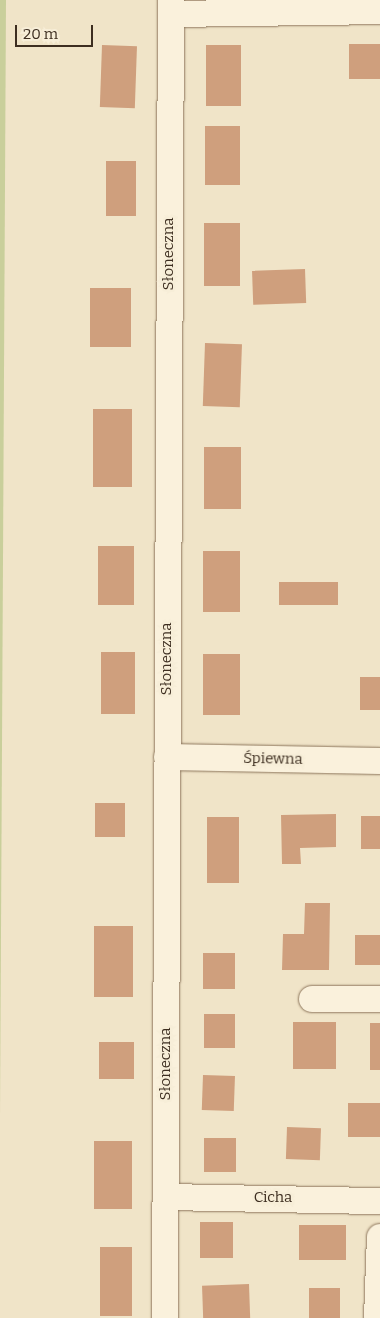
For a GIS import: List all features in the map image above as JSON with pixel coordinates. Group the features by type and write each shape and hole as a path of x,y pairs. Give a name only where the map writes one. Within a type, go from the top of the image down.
{"street":[{"path":"171,7 380,11"},
{"name":"Słoneczna","path":"165,1318 171,7"},
{"name":"Śpiewna","path":"167,756 380,761"},
{"path":"312,999 380,999"},
{"name":"Cicha","path":"166,1198 380,1202"},
{"path":"377,1318 380,1237"}],"green space":[{"path":"0,0 6,0 0,1120"}],"building":[{"path":"349,44 380,44 380,79 349,79"},
{"path":"102,45 137,46 135,108 100,107"},
{"path":"206,45 241,45 241,106 206,106"},
{"path":"205,126 240,126 240,185 205,185"},
{"path":"106,161 136,161 136,216 106,216"},
{"path":"204,223 240,223 240,286 204,286"},
{"path":"305,269 306,303 253,305 252,271"},
{"path":"90,288 131,288 131,347 90,347"},
{"path":"205,343 242,344 240,407 203,406"},
{"path":"93,409 132,409 132,487 93,487"},
{"path":"204,447 241,447 241,509 204,509"},
{"path":"98,546 134,546 134,605 98,605"},
{"path":"203,551 240,551 240,612 203,612"},
{"path":"279,582 338,582 338,605 279,605"},
{"path":"101,652 135,652 135,714 101,714"},
{"path":"203,654 240,654 240,715 203,715"},
{"path":"360,677 380,677 380,710 360,710"},
{"path":"95,803 125,803 125,837 95,837"},
{"path":"336,814 336,847 300,848 301,864 282,864 281,815"},
{"path":"361,816 380,816 380,849 361,849"},
{"path":"207,817 239,817 239,883 207,883"},
{"path":"305,903 330,903 329,970 282,970 283,934 304,934"},
{"path":"94,926 133,926 133,997 94,997"},
{"path":"355,935 380,935 380,965 355,965"},
{"path":"203,953 235,953 235,989 203,989"},
{"path":"204,1014 235,1014 235,1048 204,1048"},
{"path":"293,1022 336,1022 336,1069 293,1069"},
{"path":"370,1023 380,1023 380,1070 370,1070"},
{"path":"99,1042 134,1042 134,1079 99,1079"},
{"path":"203,1075 235,1076 234,1111 202,1110"},
{"path":"348,1103 380,1103 380,1137 348,1137"},
{"path":"287,1127 321,1128 320,1160 286,1159"},
{"path":"204,1138 236,1138 236,1172 204,1172"},
{"path":"94,1141 132,1141 132,1209 94,1209"},
{"path":"200,1222 233,1222 233,1258 200,1258"},
{"path":"299,1225 346,1225 346,1260 299,1260"},
{"path":"100,1247 132,1247 132,1316 100,1316"},
{"path":"249,1284 250,1318 203,1318 202,1286"},
{"path":"309,1288 340,1288 340,1318 309,1318"}]}
